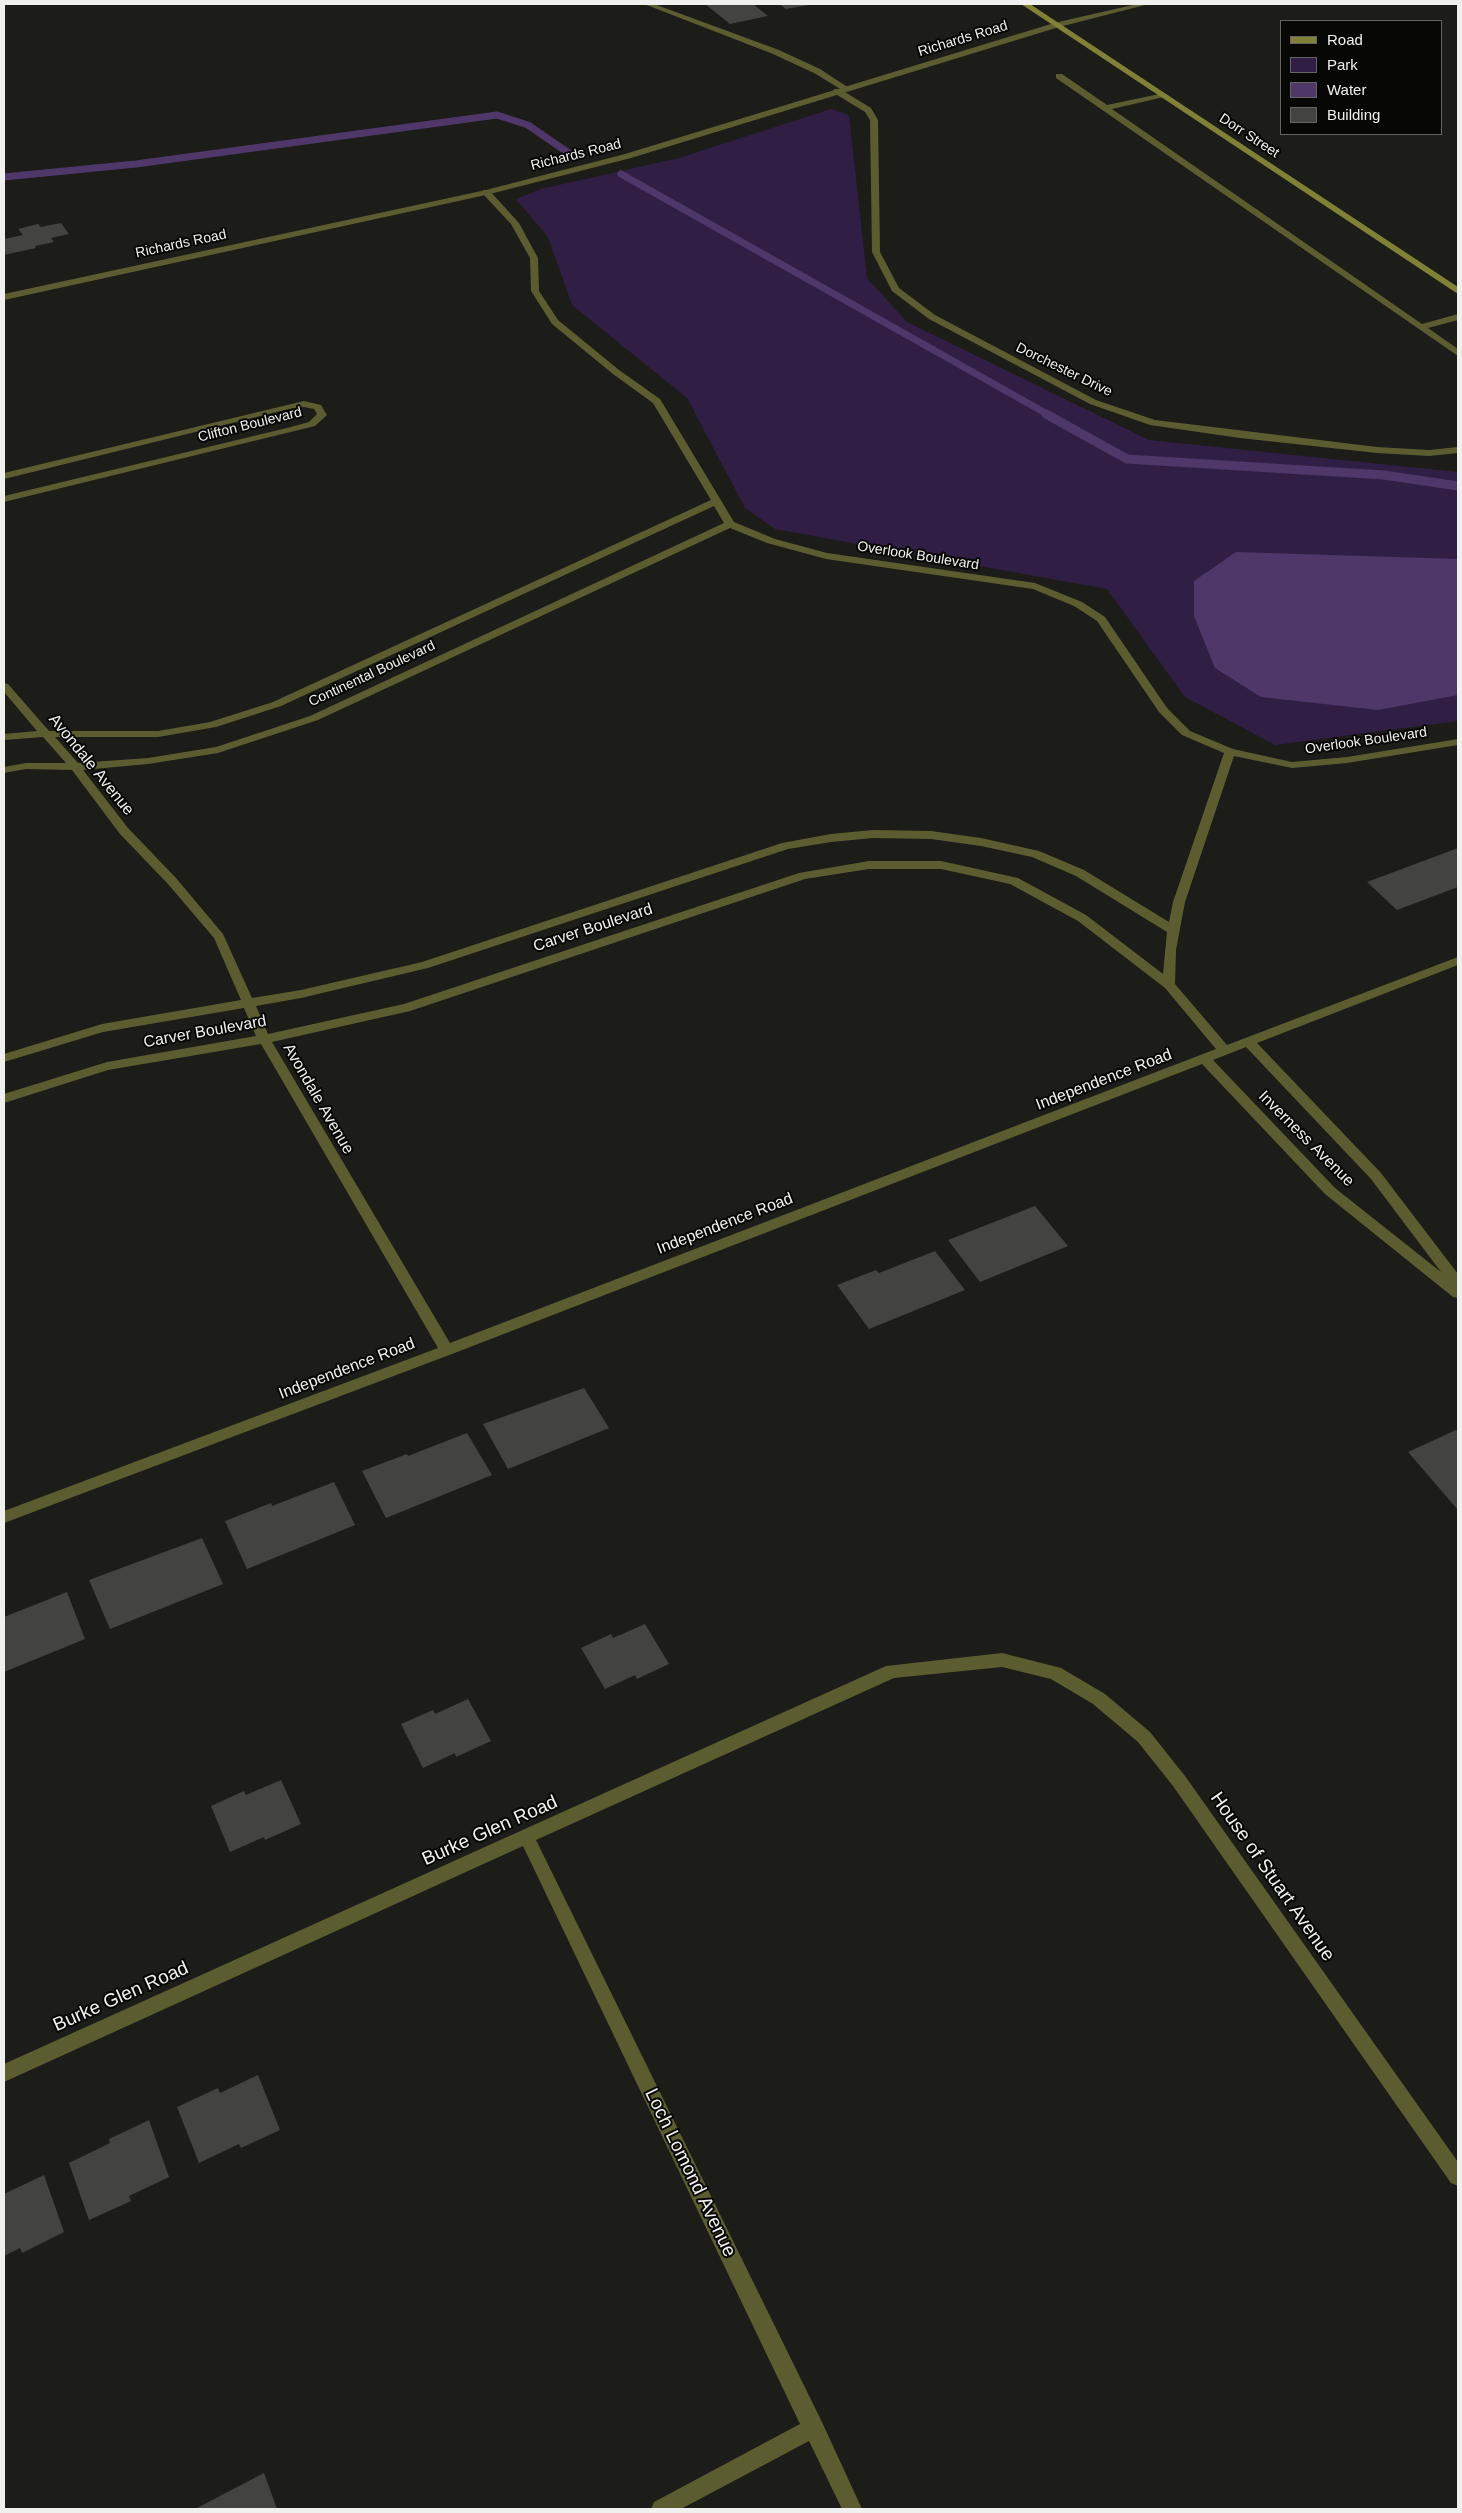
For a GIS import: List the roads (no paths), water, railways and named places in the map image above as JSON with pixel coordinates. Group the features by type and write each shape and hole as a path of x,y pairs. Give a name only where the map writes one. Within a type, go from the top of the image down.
{"main road":[{"name":"Dorr Street","path":"1025,4 1458,291"}],"street":[{"name":"Dorchester Drive","path":"648,4 776,52 817,71 868,110 874,120 876,252 895,290 932,317 1093,402 1153,424 1377,450 1429,453 1458,450"},
{"name":"Richards Road","path":"4,297 486,192 638,154 1057,25 1145,4"},
{"path":"1059,76 1458,353"},
{"path":"1106,108 1161,95"},
{"path":"486,192 515,223 534,258 536,291 555,322 616,372 657,401 730,524"},
{"path":"1422,327 1458,317"},
{"name":"Clifton Boulevard","path":"4,476 289,406 304,404 318,407 322,414 312,424 294,429 4,499"},
{"name":"Continental Boulevard","path":"4,737 46,734 158,734 212,725 277,704 716,501"},
{"name":"Continental Boulevard","path":"4,770 26,766 75,767 148,761 218,750 314,718 730,524"},
{"name":"Overlook Boulevard","path":"730,524 770,541 826,556 1035,586 1078,604 1101,619 1163,710 1186,733 1230,752 1292,765 1347,760 1458,742"},
{"name":"Avondale Avenue","path":"4,686 75,767 124,831 172,881 219,937 264,1039 447,1350"},
{"path":"1226,1052 1169,985 1170,950 1179,902 1230,752"},
{"name":"Carver Boulevard","path":"4,1058 102,1028 301,994 424,965 786,846 873,834 931,835 981,842 1034,854 1080,873 1173,930"},
{"name":"Carver Boulevard","path":"4,1100 107,1066 264,1039 406,1008 803,876 869,865 941,865 1014,881 1082,918 1169,985"},
{"name":"Independence Road","path":"4,1517 447,1350 1226,1052 1458,961"},
{"name":"Inverness Avenue","path":"1249,1043 1376,1176 1458,1284"},
{"name":"Inverness Avenue","path":"1205,1060 1330,1191 1458,1293"},
{"name":"Burke Glen Road","path":"4,2073 527,1838 892,1671 1002,1660"},
{"name":"House of Stuart Avenue","path":"1002,1660 1055,1673 1100,1699 1144,1737 1179,1781 1458,2178"},
{"name":"Loch Lomond Avenue","path":"527,1838 814,2427 852,2509"},
{"path":"661,2509 814,2427"}],"water":[{"path":"1236,552 1458,559 1458,695 1378,710 1261,697 1215,668 1194,616 1194,581"}],"waterway":[{"path":"4,177 136,164 497,115 528,125 573,156"},
{"path":"621,174 1049,415"},
{"path":"1046,414 1127,459 1384,475 1458,486"}]}
